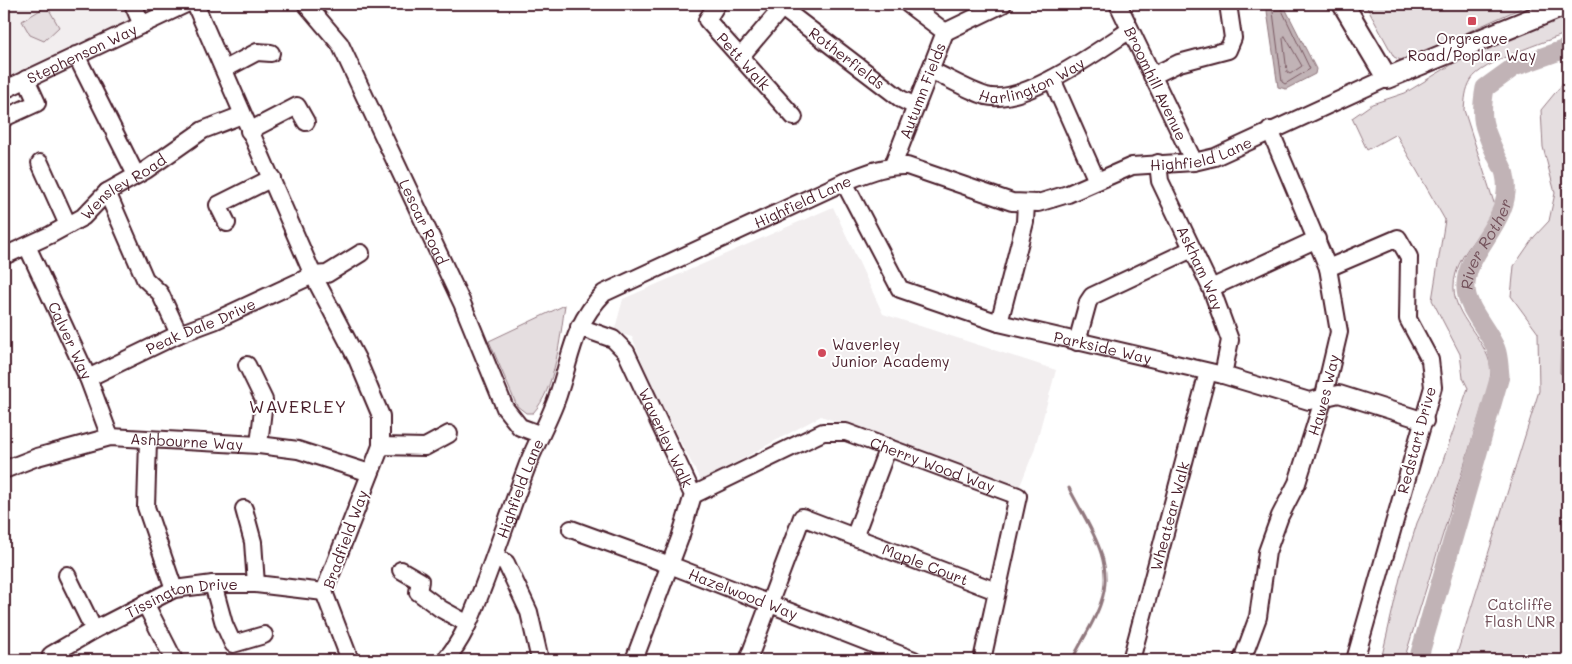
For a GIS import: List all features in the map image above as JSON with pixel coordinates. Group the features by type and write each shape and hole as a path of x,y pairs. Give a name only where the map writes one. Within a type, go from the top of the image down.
{"main road":[{"path":"1344,4 1387,78 1546,8 1568,4"}],"street":[{"path":"133,4 142,24"},
{"name":"Stephenson Way","path":"4,90 186,4"},
{"name":"Bradfield Way","path":"195,4 225,69 242,115 272,178 313,275 358,359 381,416 381,446 324,592 350,660"},
{"name":"Lescar Road","path":"306,4 340,44 462,303 506,408 520,427 539,434"},
{"name":"Pett Walk","path":"717,4 706,20 741,56 794,117"},
{"name":"Autumn Fields","path":"893,166 945,32 928,10 908,4"},
{"path":"945,32 1003,4"},
{"name":"Broomhill Avenue","path":"1118,4 1194,162"},
{"path":"1152,76 1179,62 1228,50 1233,38 1228,4"},
{"path":"741,56 784,6"},
{"name":"Rotherfields","path":"784,6 901,99 915,106"},
{"name":"Harlington Way","path":"930,70 986,96 1014,96 1052,79 1130,30"},
{"path":"225,69 257,52 271,53"},
{"path":"76,55 136,175"},
{"name":"Highfield Lane","path":"445,660 462,638 468,624 539,434 559,393 579,327 588,309 604,293 844,182 893,166 907,166 1012,202 1038,203 1068,194 1132,166 1194,162 1215,157 1270,130 1357,93 1387,78"},
{"path":"4,118 37,103 26,79"},
{"path":"1052,79 1097,181"},
{"path":"249,131 297,106 306,122"},
{"name":"Wensley Road","path":"4,256 83,217 107,192 146,170 203,130 242,115"},
{"name":"Hawes Way","path":"1242,660 1258,617 1267,552 1273,534 1297,483 1324,398 1339,332 1328,268 1270,130"},
{"name":"Askham Way","path":"1158,163 1160,182 1210,288 1230,340 1215,374"},
{"path":"40,164 68,225"},
{"path":"227,223 218,205 272,178"},
{"name":"Parkside Way","path":"844,182 900,289 999,323 1215,374 1309,401 1339,394 1425,421"},
{"path":"107,192 145,279 160,293 179,334"},
{"path":"999,323 1025,222 1026,203"},
{"name":"Redstart Drive","path":"1328,268 1398,238 1409,257 1408,319 1430,360 1433,387 1425,421 1355,660"},
{"path":"1210,288 1317,239"},
{"name":"Calver Way","path":"27,246 88,378 110,437"},
{"path":"1077,342 1088,302 1092,296 1192,249"},
{"path":"313,275 327,274 361,254"},
{"name":"Peak Dale Drive","path":"88,378 179,334 214,321 313,275"},
{"name":"Waverley Walk","path":"579,327 613,338 626,352 693,495 670,565 634,660"},
{"path":"247,364 264,400 259,445"},
{"name":"Wheatear Walk","path":"1131,660 1215,374"},
{"name":"Cherry Wood Way","path":"693,495 823,432 846,432 1018,496 982,660"},
{"path":"381,446 425,446 449,434"},
{"name":"Ashbourne Way","path":"4,470 37,457 110,437 148,441 166,440 259,445 298,450 370,473"},
{"path":"148,441 146,506 174,589"},
{"path":"855,535 888,447"},
{"path":"244,509 253,542 256,584"},
{"name":"Maple Court","path":"768,605 802,517 855,535 996,591"},
{"name":"Hazelwood Way","path":"571,530 670,565 768,605 914,660"},
{"path":"495,556 506,563 529,612 540,660"},
{"path":"402,570 420,581 418,592 441,609 468,624"},
{"path":"67,575 94,630"},
{"path":"213,584 224,624 233,644 264,635"},
{"name":"Tissington Drive","path":"51,656 94,630 174,589 213,584 256,584 324,592"},
{"path":"146,603 174,660"},
{"path":"748,660 768,605"}],"shaded area":[{"path":"4,4 189,4 4,99"},
{"name":"Waverley Junior Academy","path":"833,207 883,314 1056,370 1034,451 1019,488 821,416 701,481 656,395 632,337 614,332 623,299"}],"green space":[{"path":"1365,4 1530,4 1403,61 1394,57"},
{"path":"47,6 59,27 44,41 30,35 22,21"},
{"path":"1568,15 1568,33 1487,66 1471,80 1466,91 1464,110 1497,212 1463,257 1456,273 1454,287 1456,300 1461,312 1488,357 1491,369 1490,379 1404,660 1381,660 1400,578 1417,523 1437,478 1468,388 1463,378 1460,354 1432,300 1445,220 1396,134 1367,150 1352,118 1372,104 1405,93 1456,62"},
{"name":"Catcliffe Flash LNR","path":"1568,81 1568,660 1455,660 1539,391 1538,333 1511,296 1514,266 1534,237 1549,221 1555,193 1543,147 1541,110 1564,82"},
{"path":"565,305 556,362 547,390 533,413 526,413 517,406 489,341"}],"water":[{"path":"1266,4 1283,4 1316,69 1315,74 1286,89 1278,87"},
{"path":"1561,331 1568,333 1568,378 1560,373"}],"waterway":[{"name":"River Rother","path":"1418,660 1500,376 1496,349 1466,293 1468,271 1497,219 1503,206 1506,191 1504,170 1484,124 1483,99 1485,88 1514,67 1568,48"},
{"path":"1069,488 1091,529 1102,557 1105,572 1105,587 1101,602 1092,624 1072,660"}],"place":[{"name":"Orgreave Road/Poplar Way","path":"1472,21"},
{"name":"Waverley Junior Academy","path":"822,353"}],"district":[{"name":"WAVERLEY","path":"298,406"}]}
